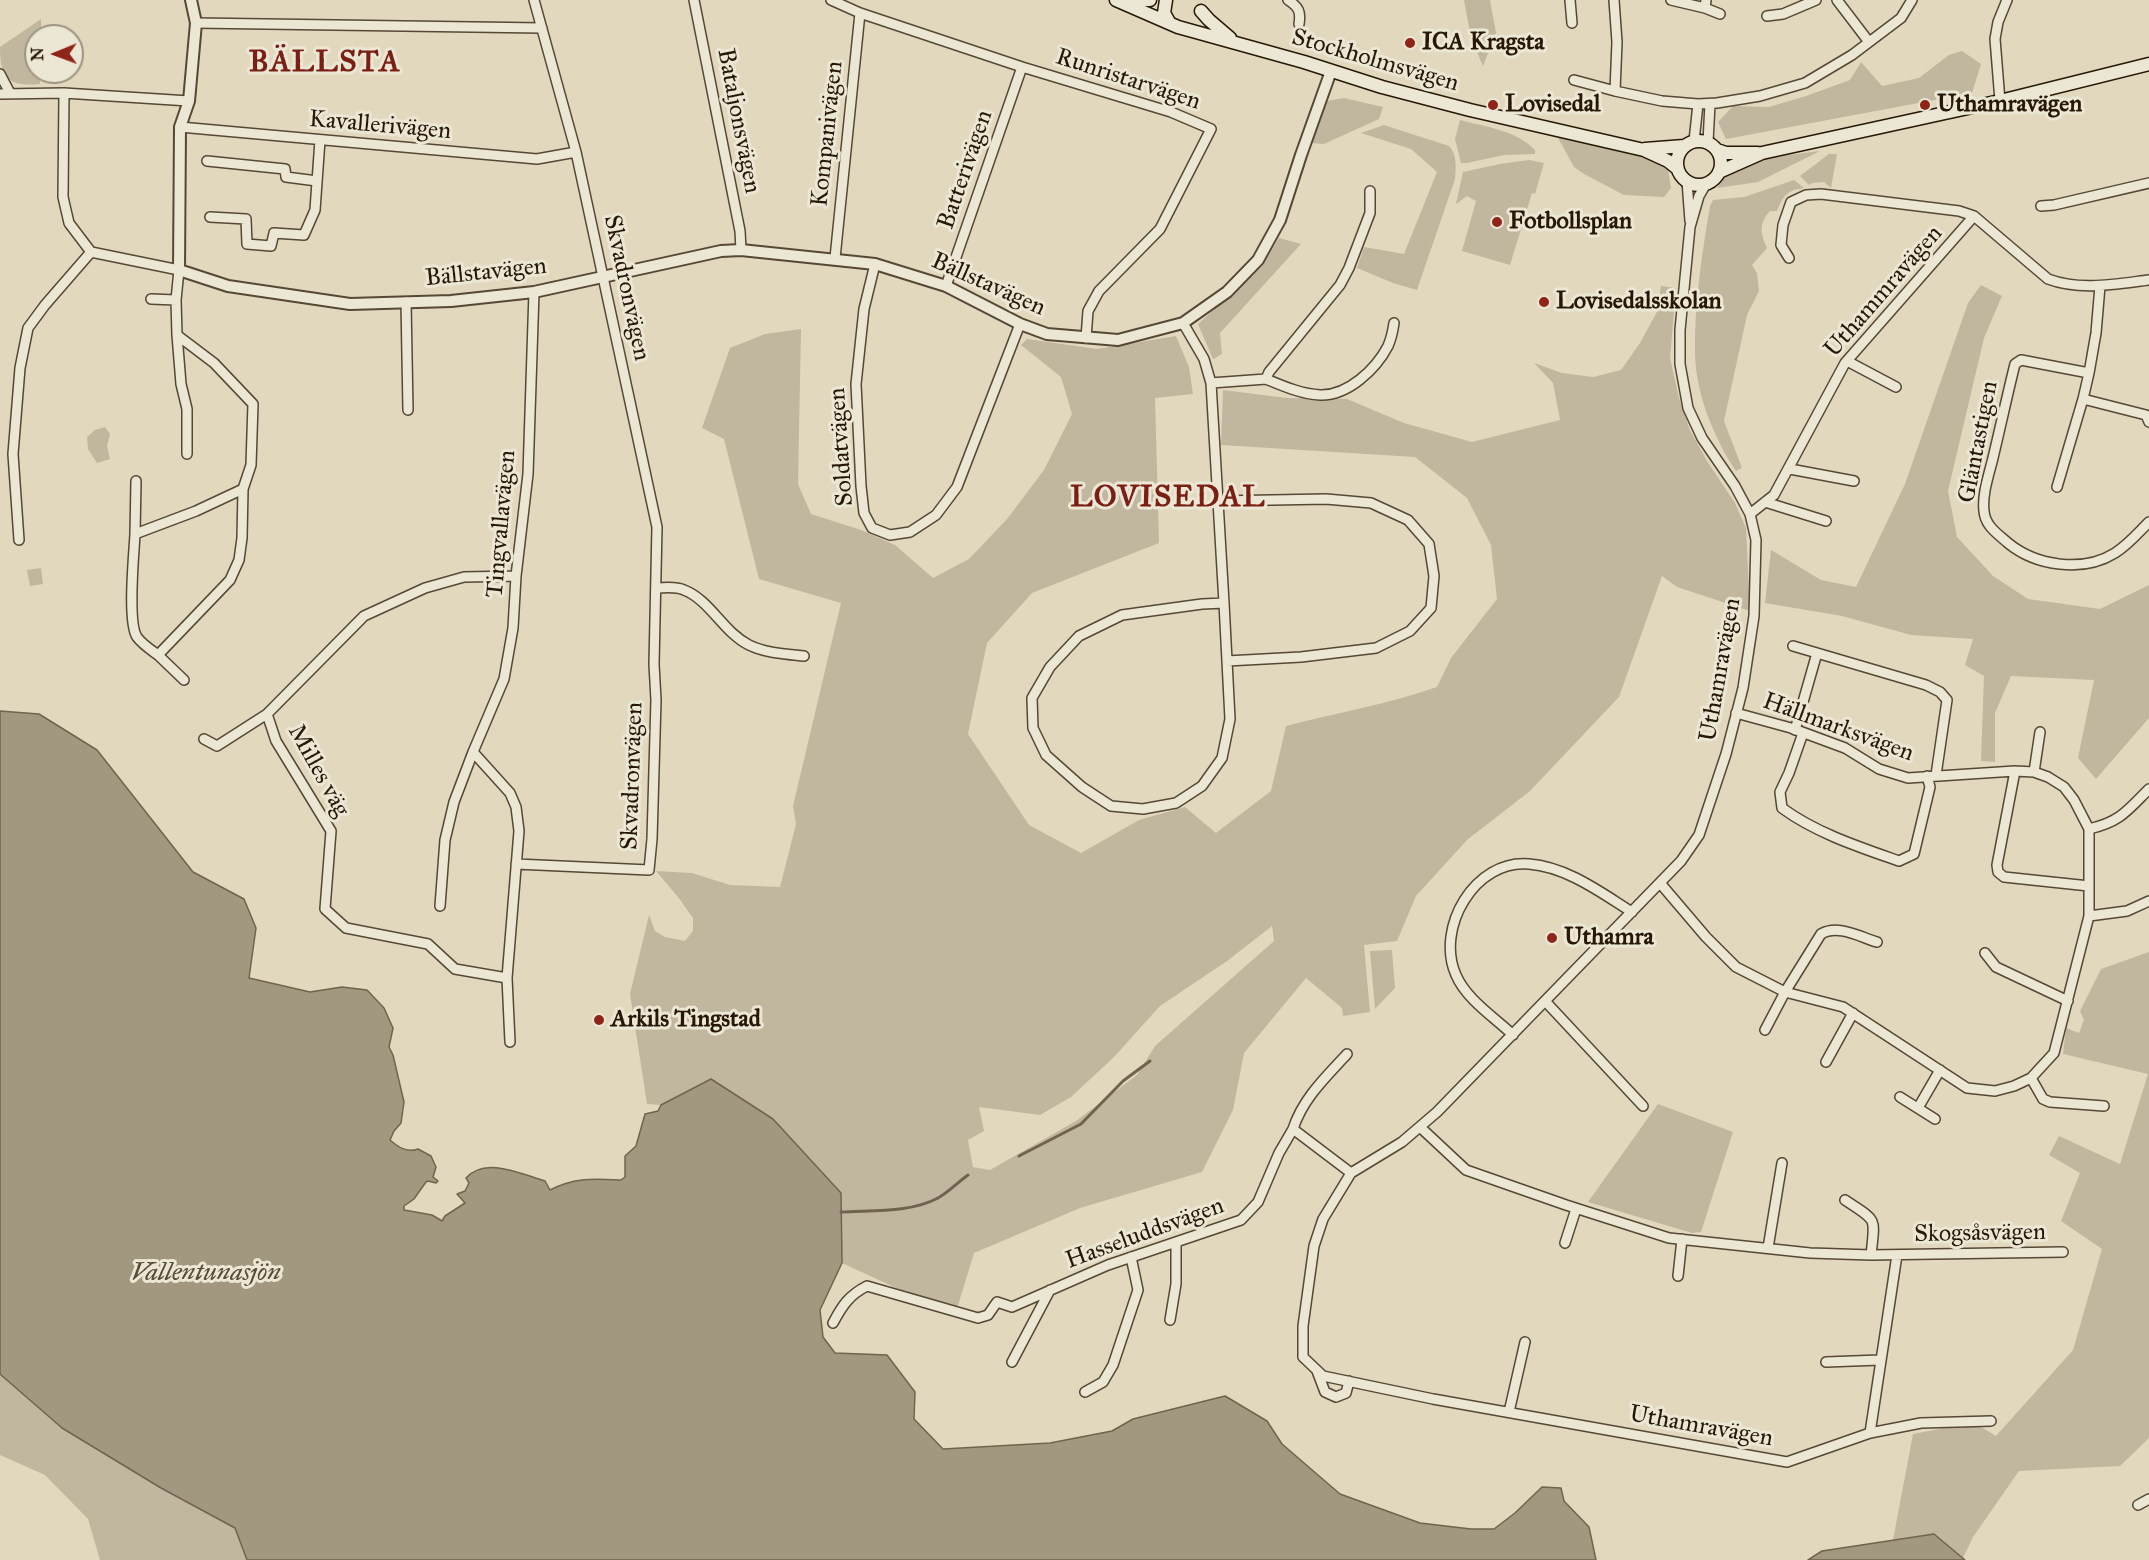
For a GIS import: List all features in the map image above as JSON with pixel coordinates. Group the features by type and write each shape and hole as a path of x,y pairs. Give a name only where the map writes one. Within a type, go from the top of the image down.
{"main road":[{"path":"1116,0 1169,22"},
{"path":"1128,0 1150,0"},
{"path":"1166,0 1164,12 1169,22"},
{"path":"1185,27 1197,22 1200,5"},
{"name":"Stockholmsvägen","path":"1200,5 1209,20 1236,43"},
{"name":"Stockholmsvägen","path":"1169,22 1174,26 1185,27 1382,87 1470,111 1644,150 1668,161 1678,169"},
{"path":"1719,172 1762,153 2000,102 2149,64"},
{"path":"1713,146 1721,164 1715,178 1706,184 1699,185 1687,181 1678,169 1678,157 1689,144 1713,146 1726,153 1762,153"},
{"name":"Stockholmsvägen","path":"1644,150 1689,144"}],"street":[{"path":"187,454 187,409 181,384 176,300 179,270 180,127 189,101 196,23 190,0"},
{"name":"Skvadronvägen","path":"516,864 649,870 656,700 654,664 657,527 576,152 534,0"},
{"name":"Bataljonsvägen","path":"694,0 740,231 741,250"},
{"name":"Runristarvägen","path":"831,0 860,13 1022,67 1171,112 1211,129 1160,230 1099,291 1088,311 1086,338"},
{"path":"1288,0 1298,6 1299,24"},
{"path":"1570,0 1572,23"},
{"path":"1614,0 1617,42 1615,91"},
{"path":"1671,0 1706,4 1720,14"},
{"path":"1767,16 1783,14 1816,0"},
{"path":"1837,0 1869,42"},
{"path":"1574,80 1662,101 1710,104 1761,96 1805,83 1852,55 1901,18 1912,0"},
{"path":"2000,102 1995,39 1998,22 2007,0"},
{"name":"Kompanivägen","path":"836,258 860,13"},
{"path":"196,23 542,28"},
{"name":"Batterivägen","path":"946,286 1022,67"},
{"name":"Bällstavägen","path":"179,270 228,286 350,304 451,301 534,292 721,251 741,250 836,258 875,264 946,286 1020,324 1047,334 1118,340 1183,323 1227,292 1258,260 1280,220 1300,155 1331,71"},
{"path":"0,74 10,93"},
{"path":"0,94 64,93 189,101"},
{"path":"64,93 63,197 69,223 91,252 179,270"},
{"path":"1689,144 1698,104"},
{"path":"1710,104 1713,146"},
{"name":"Kavallerivägen","path":"180,127 537,159 576,152"},
{"path":"210,217 246,219 247,244 271,246 274,233 304,235 315,210 320,140"},
{"path":"207,161 285,169 286,177 317,181"},
{"name":"Uthamravägen","path":"1687,181 1690,227 1680,330 1680,364 1688,408 1702,438 1735,486 1750,514 1756,540 1754,616 1743,688 1726,754 1699,835 1681,861 1437,1112 1402,1142 1351,1173 1323,1219 1314,1246 1303,1326 1303,1357 1323,1376 1787,1462 1870,1432 1921,1423 1991,1421"},
{"path":"2041,206 2149,183"},
{"name":"Uthamravägen","path":"1690,227 1706,184"},
{"path":"1266,379 1269,372 1340,285 1370,213 1370,191"},
{"path":"1789,258 1781,245 1783,225 1791,202 1806,195 1821,194 1959,211 1974,216 2048,279 2062,284 2100,286 2149,280"},
{"name":"Uthammravägen","path":"1750,514 1774,495 1847,361 1974,216"},
{"path":"19,540 13,454 20,368 28,328 91,252"},
{"name":"Soldatvägen","path":"875,264 864,309 856,384 864,513 872,528 890,535 910,532 936,515 957,487 1020,324"},
{"path":"2057,487 2089,373 2096,333 2100,286"},
{"name":"Tingvallavägen","path":"440,906 445,840 454,802 504,679 513,628 516,576 528,474 534,292"},
{"path":"151,299 176,300"},
{"name":"Bällstavägen","path":"406,302 408,410"},
{"path":"1183,323 1204,359 1211,383 1224,603 1230,719 1222,758 1202,786 1176,803 1143,809 1110,806 1082,788 1046,755 1033,728 1032,698 1050,667 1079,636 1122,615 1224,603"},
{"path":"1211,383 1266,379 1289,389 1321,395 1349,388 1369,372 1388,345 1394,323"},
{"path":"158,655 230,580 239,560 243,489 250,465 253,404 214,363 177,335"},
{"name":"Gläntastigen","path":"2089,373 2021,360 2014,364 1987,484 1983,509 1985,520 1994,531 2018,551 2039,560 2064,565 2093,562 2115,554 2149,522"},
{"path":"1847,361 1896,387"},
{"path":"2083,399 2146,415 2149,422"},
{"path":"1790,469 1854,481"},
{"path":"136,481 132,605 135,635 184,680"},
{"path":"135,534 196,511 243,489"},
{"path":"1218,501 1326,499 1371,503 1408,520 1429,544 1434,576 1431,608 1410,631 1376,648 1301,657 1227,661"},
{"path":"1765,502 1826,521"},
{"name":"Milles väg","path":"507,978 455,969 428,944 346,928 325,909 331,831 276,741 267,714 364,616 424,588 464,577 516,576"},
{"path":"656,588 685,590 703,603 733,634 760,650 804,656"},
{"path":"1793,646 1817,653 1926,685 1940,692 1947,700 1914,854 1899,861 1853,845 1798,819 1782,808 1780,792 1799,731 1817,653"},
{"name":"Hällmarksvägen","path":"1660,883 1706,937 1736,967 1785,992 1843,1007 1966,1088 1995,1091 2014,1086 2031,1078 2054,1053 2089,916 2089,830 2074,800 2064,787 2034,772 2015,771 1908,778 1879,769 1845,748 1799,731 1736,713"},
{"path":"204,739 217,746 267,714"},
{"path":"2034,772 2040,732"},
{"path":"473,752 510,793 516,807 519,831 507,978 510,1042"},
{"path":"2015,771 1997,865 1998,873 2004,877 2090,886"},
{"path":"2089,830 2110,824 2124,814 2149,789"},
{"path":"1512,1035 1469,995 1456,975 1451,950 1453,926 1461,904 1477,883 1500,867 1526,863 1552,868 1596,888 1632,912"},
{"path":"2089,916 2127,910 2149,901"},
{"path":"1765,1030 1785,992 1821,934 1828,930 1838,930 1877,942"},
{"path":"1985,954 1996,967 2068,1001"},
{"path":"1545,1001 1643,1106"},
{"path":"1826,1062 1853,1013"},
{"name":"Hasseluddsvägen","path":"833,1323 842,1305 855,1292 867,1286 978,1318 988,1315 997,1302 1012,1306 1131,1257 1241,1220 1258,1202 1279,1153 1293,1129 1298,1113 1310,1095 1347,1054"},
{"path":"1918,1108 1940,1070"},
{"path":"2031,1078 2043,1099 2050,1102 2104,1106"},
{"path":"1900,1097 1935,1119"},
{"name":"Skogsåsvägen","path":"1420,1127 1466,1170 1576,1209 1669,1238 1810,1253 1897,1256 2063,1252"},
{"path":"1293,1129 1351,1173"},
{"path":"1768,1248 1782,1163"},
{"path":"1845,1200 1874,1222 1871,1255"},
{"path":"1564,1243 1576,1209"},
{"path":"1678,1276 1682,1239"},
{"path":"1170,1320 1176,1284 1176,1242"},
{"name":"Skogsåsvägen","path":"1870,1432 1897,1256"},
{"path":"1085,1392 1102,1382 1113,1365 1138,1290 1131,1257"},
{"path":"1012,1362 1050,1290"},
{"path":"1509,1412 1525,1342"},
{"path":"1826,1362 1880,1360"},
{"name":"Uthamravägen","path":"1316,1369 1324,1392 1336,1397 1346,1393 1349,1381"},
{"path":"2139,1504 2149,1499"}],"shaded area":[{"path":"1464,0 1490,0 1496,33 1483,66 1471,38"},
{"path":"24,31 24,84 40,84 29,85 20,84 8,78 2,66 0,47"},
{"path":"1962,51 1981,64 1972,93 1726,139 1718,122 1733,106 1769,107 1850,80 1861,62 1882,86 1919,78 1949,55"},
{"path":"1344,98 1383,107 1379,119 1324,144 1311,143 1327,101"},
{"path":"1460,120 1490,127 1519,138 1535,150 1535,154 1504,155 1461,163 1455,139"},
{"path":"1384,125 1449,146 1455,157 1455,179 1417,290 1357,268 1364,247 1404,254 1437,172 1411,149 1361,133"},
{"path":"1557,136 1660,159 1667,163 1671,188 1664,197 1624,195 1574,167"},
{"path":"1820,151 1758,182 1717,188 1725,176 1736,168 1778,157"},
{"path":"1829,154 1837,154 1831,188 1824,182 1809,185 1800,176"},
{"name":"Fotbollsplan","path":"1529,160 1544,163 1535,194 1532,193 1510,265 1462,251 1476,201 1467,196 1456,204 1463,172"},
{"path":"1794,180 1804,188 1790,192 1777,211 1770,211 1766,215 1762,228 1767,248 1752,265 1757,273 1759,291 1747,315 1724,421 1742,468 1736,471 1720,444 1708,415 1696,369 1697,298 1710,206 1713,200 1744,197"},
{"path":"1279,238 1301,244 1220,333 1222,354 1213,359 1198,324 1262,266"},
{"path":"1981,285 2002,296 1984,338 1948,491 1957,537 1993,576 2028,599 2100,609 2149,585 2149,718 2096,779 2078,758 2094,680 2011,676 1995,713 1995,762 1981,761 1984,676 1965,665 1973,639 1911,635 1842,616 1765,603 1771,550 1821,580 1856,587 1905,484 1968,303"},
{"path":"1661,286 1676,288 1670,358 1679,398 1690,430 1735,503 1746,528 1750,611 1677,587 1662,576 1619,697 1530,791 1467,840 1416,896 1397,941 1364,945 1370,1012 1343,1016 1342,1008 1306,978 1244,1053 1233,1110 1202,1172 1080,1208 974,1253 955,1315 842,1263 841,1193 709,1080 661,1105 647,1104 630,994 649,915 655,931 665,937 685,941 693,931 693,918 656,871 692,873 730,885 780,887 796,824 793,806 841,603 759,579 724,439 702,428 730,348 765,334 801,329 798,484 811,514 861,530 895,545 933,578 969,559 1007,519 1044,470 1072,414 1061,377 1021,345 1027,339 1097,349 1176,336 1189,367 1193,394 1155,398 1159,543 1032,593 987,643 968,734 1029,825 1081,853 1139,820 1185,807 1216,833 1271,791 1286,726 1437,687 1451,658 1497,599 1491,545 1467,498 1415,457 1221,445 1223,390 1287,398 1347,399 1404,423 1472,442 1560,420 1553,383 1534,363 1562,373 1593,377 1621,370 1640,343 1657,312","holes":["1272,926 1274,941 1155,1046 1137,1075 1076,1121 990,1170 973,1167 968,1140 984,1131 979,1107 1040,1115 1071,1097 1114,1057 1160,1006 1227,961"]},
{"path":"105,427 110,434 107,446 110,459 97,463 88,449 87,437 95,430"},
{"path":"41,568 43,584 30,586 27,570"},
{"path":"1392,950 1395,988 1375,1009 1370,951"},
{"path":"2149,952 2149,1438 2120,1466 2019,1471 1973,1537 1963,1558 1934,1534 1893,1540 1913,1434 1965,1424 1981,1427 1996,1436 2073,1350 2102,1249 2061,1221 2080,1173 2049,1155 2059,1136 2120,1164 2148,1074 2063,1054 2066,1028 2079,1033 2084,1020 2080,1011 2101,969"},
{"path":"1658,1104 1733,1132 1701,1232 1692,1233 1588,1202"},
{"path":"0,1374 62,1428 161,1488 236,1528 247,1560 100,1560 88,1519 45,1475 0,1455"}],"water":[{"name":"Vallentunasjön","path":"0,711 39,714 97,750 193,872 244,899 256,928 249,978 310,992 342,987 367,990 384,1008 393,1028 389,1047 404,1102 401,1123 390,1140 403,1149 418,1149 431,1156 436,1167 433,1177 438,1181 436,1183 426,1182 414,1199 404,1206 404,1210 432,1215 442,1221 445,1216 465,1203 457,1194 465,1191 469,1183 466,1178 483,1168 493,1167 525,1174 545,1181 550,1190 577,1181 621,1180 625,1177 625,1156 636,1146 645,1114 658,1111 661,1105 711,1079 773,1119 841,1193 842,1263 820,1310 823,1337 835,1353 887,1355 915,1392 914,1419 943,1449 1050,1443 1112,1431 1133,1419 1225,1396 1267,1421 1282,1444 1340,1494 1420,1523 1471,1529 1494,1529 1542,1487 1561,1488 1564,1501 1589,1527 1596,1560 247,1560 235,1528 161,1488 62,1428 0,1374"},
{"path":"1934,1534 1965,1560 1808,1560 1822,1551"}],"waterway":[{"path":"1019,1156 1081,1124 1123,1081 1150,1061"},
{"path":"841,1212 891,1210 927,1203 946,1193 968,1175"}],"place":[{"name":"ICA Kragsta","path":"1410,43"},
{"name":"Lovisedal","path":"1493,105"},
{"name":"Uthamravägen","path":"1925,105"},
{"name":"Fotbollsplan","path":"1497,222"},
{"name":"Lovisedalsskolan","path":"1544,302"},
{"name":"Uthamra","path":"1552,938"},
{"name":"Arkils Tingstad","path":"599,1020"}],"district":[{"name":"BÄLLSTA","path":"325,64"},
{"name":"LOVISEDAL","path":"1168,499"}]}
